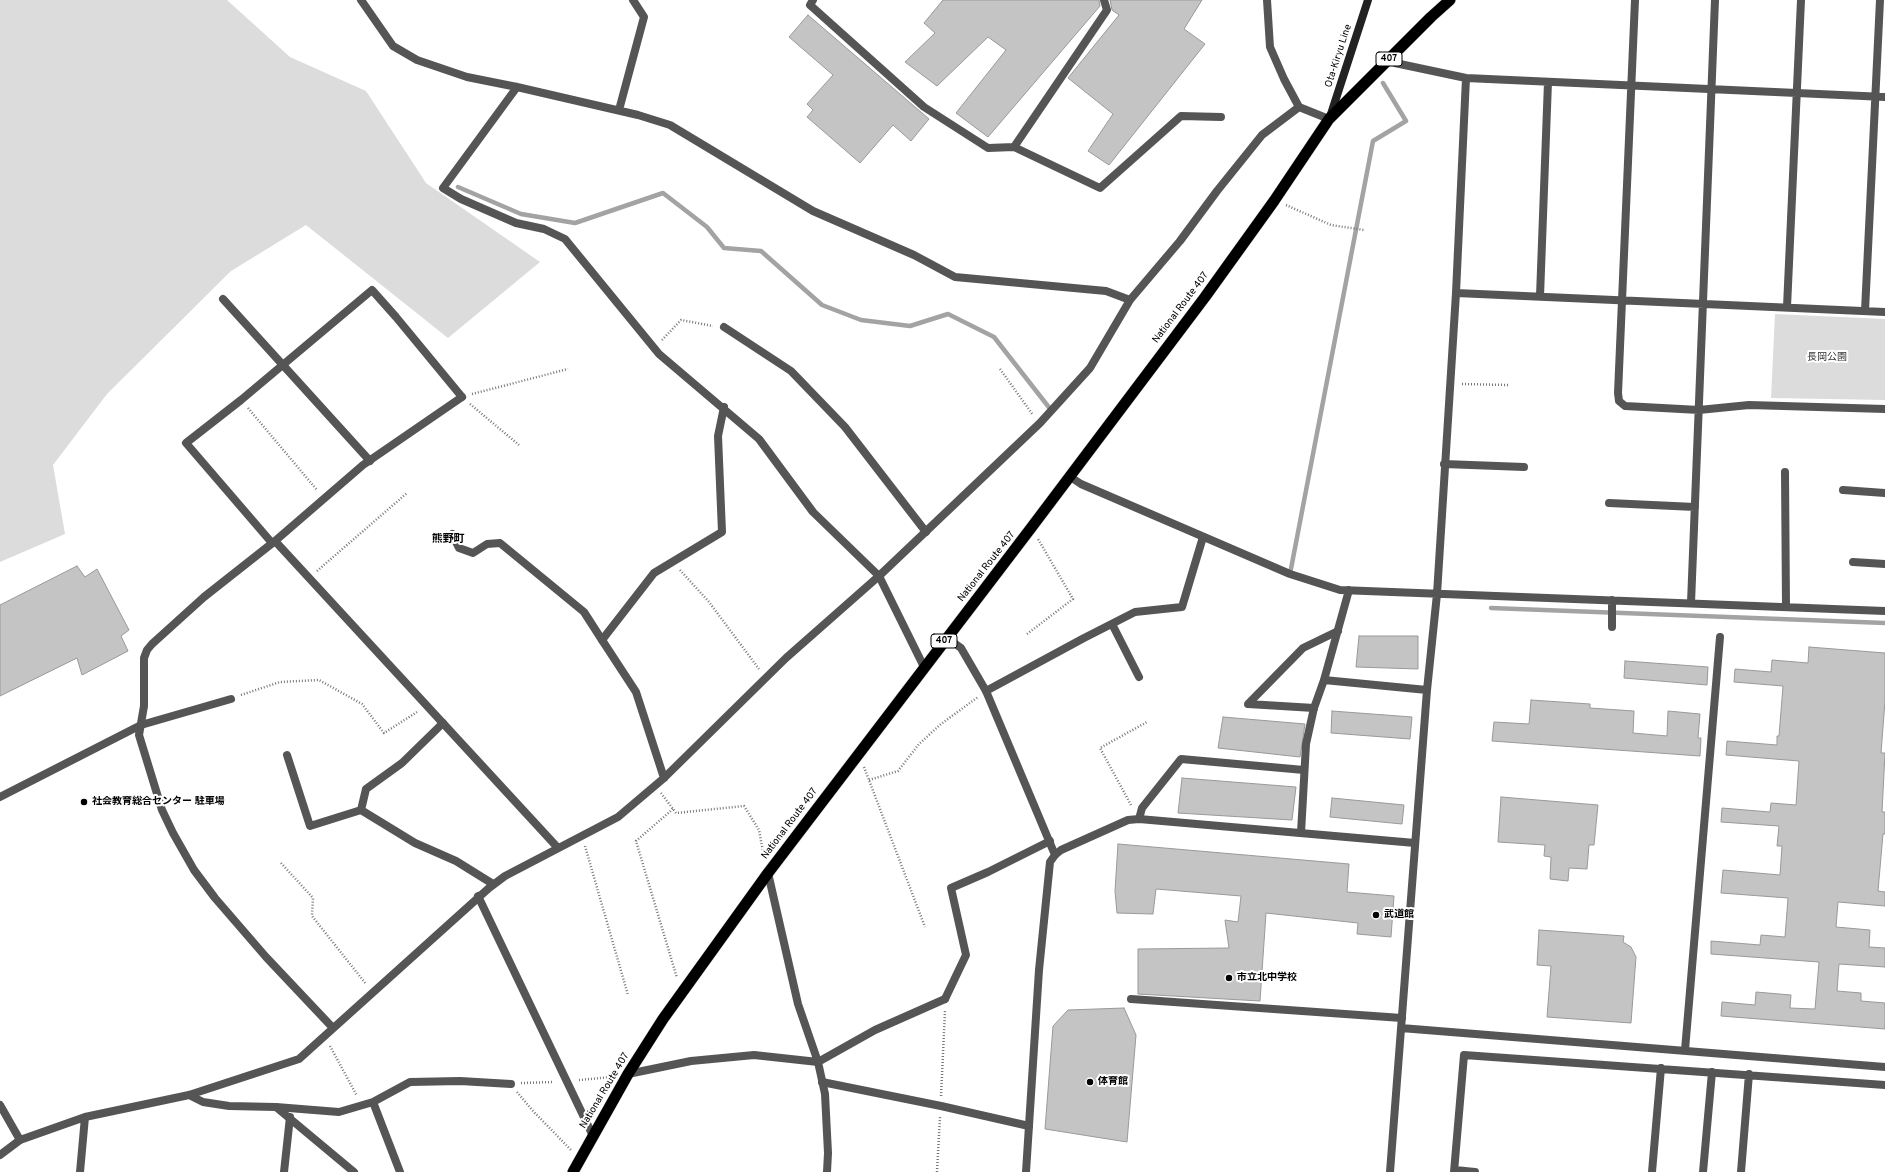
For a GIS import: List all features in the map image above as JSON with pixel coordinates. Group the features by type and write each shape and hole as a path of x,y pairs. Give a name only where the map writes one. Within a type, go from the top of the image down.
{"highway":[{"name":"National Route 407","path":"573,1172 628,1074 682,992 768,873 1205,297 1329,119 1450,0"}],"main road":[{"name":"Ota-Kiryu Line","path":"1329,119 1368,0"}],"street":[{"path":"361,0 394,46 417,60 467,78 517,87 619,110 670,125 812,211 914,255 955,277 1106,291 1130,300"},
{"path":"619,110 644,17 633,0"},
{"path":"813,0 810,5 924,107 988,148 1014,147 1100,188 1181,116 1220,117"},
{"path":"1014,147 1107,10 1104,0"},
{"path":"1267,0 1270,47 1284,79 1299,106 1329,119"},
{"path":"1635,0 1619,401 1625,406 1699,410 1749,405 1885,409"},
{"path":"1690,603 1715,0"},
{"path":"1787,307 1801,0"},
{"path":"1865,311 1880,0"},
{"path":"1390,58 1395,63 1466,78 1885,97"},
{"path":"1390,1172 1427,690 1436,594 1456,293 1466,78"},
{"path":"1540,296 1548,82"},
{"path":"517,87 443,188 461,199 516,222 544,229 565,239 655,348 694,384 759,439 813,512 879,576 924,668"},
{"path":"0,1156 20,1140 85,1118 189,1095 299,1059 478,896 494,884 558,848 618,817 664,778 765,678 879,576 1040,423 1090,368 1130,300 1180,241 1217,191 1262,135 1299,106"},
{"path":"333,1028 266,957 215,898 194,870 162,810 139,735 144,706 144,658 147,650 204,597 274,542 370,460 462,397 396,316 372,290 241,400 186,443 274,542 558,848"},
{"path":"1456,293 1885,312"},
{"path":"223,299 370,460"},
{"path":"724,327 791,371 846,427 926,532"},
{"path":"602,640 654,573 722,532 718,436 724,408"},
{"path":"1444,464 1524,467"},
{"path":"1785,472 1786,607"},
{"path":"1069,476 1081,484 1290,574 1340,590 1885,611"},
{"path":"1843,490 1885,492"},
{"path":"1609,503 1695,507"},
{"path":"452,534 459,548 473,552 487,544 500,543 584,612 636,692 664,778"},
{"path":"986,691 1135,612 1182,607 1203,537"},
{"path":"1853,562 1885,564"},
{"path":"1301,834 1306,744 1314,708 1324,680 1349,590"},
{"path":"1612,600 1612,627"},
{"path":"1112,624 1139,677"},
{"path":"1314,708 1248,704 1302,648 1338,631"},
{"path":"1685,1050 1720,637"},
{"path":"947,638 961,648 986,691 1055,855"},
{"path":"1324,680 1427,690"},
{"path":"0,796 141,725 231,699"},
{"path":"361,810 366,789 402,763 443,723"},
{"path":"287,755 310,826 361,810 414,843 456,861 494,884"},
{"path":"1139,819 1142,808 1181,760 1304,770"},
{"path":"1026,1172 1039,970 1050,862 1055,855 1061,850 1128,820 1139,819 1415,843"},
{"path":"628,1074 691,1061 754,1055 818,1062 875,1030 945,999 966,955 951,888 988,872 1050,841"},
{"path":"768,873 798,1004 818,1062 825,1094 828,1153 827,1172"},
{"path":"478,896 593,1136"},
{"path":"1131,999 1402,1018"},
{"path":"1401,1028 1885,1067"},
{"path":"1474,1172 1454,1171 1464,1055 1749,1074 1885,1085"},
{"path":"1652,1172 1661,1068"},
{"path":"1703,1172 1712,1072"},
{"path":"1741,1172 1749,1074"},
{"path":"189,1095 203,1102 223,1105 339,1112 373,1102 410,1082 460,1081 511,1084"},
{"path":"822,1082 941,1106 1029,1126"},
{"path":"373,1102 400,1172"},
{"path":"0,1105 20,1140"},
{"path":"276,1107 290,1117 354,1172"},
{"path":"284,1172 290,1117"},
{"path":"80,1172 85,1118"}],"path":[{"path":"1274,200 1331,224 1364,230"},
{"path":"655,348 681,320 724,327"},
{"path":"462,397 568,369"},
{"path":"1000,369 1040,423"},
{"path":"1449,384 1509,386"},
{"path":"462,397 519,445"},
{"path":"241,400 324,499"},
{"path":"309,578 407,493"},
{"path":"1028,634 1073,599 1031,528"},
{"path":"673,561 709,602 765,678"},
{"path":"231,699 280,682 319,680 362,704 384,733 426,705"},
{"path":"869,780 898,771 919,744 941,724 986,691"},
{"path":"1139,819 1100,748 1147,722"},
{"path":"859,754 925,927"},
{"path":"655,785 676,813 744,806 759,830 768,873"},
{"path":"673,809 636,841 682,992"},
{"path":"582,836 628,995"},
{"path":"281,863 313,898 312,916 372,992"},
{"path":"937,1172 945,999"},
{"path":"324,1036 362,1105"},
{"path":"511,1084 601,1080 628,1074"},
{"path":"511,1084 533,1111 580,1159"}],"green space":[{"path":"0,0 227,0 290,57 366,91 426,183 540,262 448,338 306,225 231,271 107,394 53,465 65,534 0,562"},
{"name":"長岡公園","path":"1775,314 1885,319 1885,400 1771,398"}],"building":[{"path":"943,0 1099,0 1100,6 988,137 956,113 1006,50 988,37 937,86 905,62 935,33 924,23"},
{"path":"1110,0 1202,0 1184,29 1205,44 1109,165 1088,151 1113,114 1068,78 1119,15 1112,10"},
{"path":"808,15 929,119 911,141 893,125 860,163 807,117 813,110 807,104 833,75 789,37"},
{"path":"77,566 85,577 97,569 129,630 121,636 128,651 82,675 77,658 0,696 0,605"},
{"path":"1359,636 1418,636 1418,669 1356,667"},
{"path":"1809,647 1885,653 1885,701 1881,753 1885,753 1882,812 1885,812 1885,834 1883,834 1878,891 1885,892 1885,906 1838,902 1836,927 1870,930 1869,947 1885,948 1885,967 1839,964 1837,991 1861,993 1861,1001 1885,1003 1885,1029 1721,1016 1722,1002 1755,1005 1756,992 1791,995 1790,1008 1815,1009 1819,962 1711,954 1711,941 1760,945 1761,935 1785,937 1788,898 1721,893 1723,870 1780,875 1782,846 1777,846 1779,826 1721,822 1722,808 1770,812 1771,803 1796,805 1799,761 1726,755 1727,741 1777,745 1777,736 1779,736 1783,686 1734,682 1735,669 1771,672 1772,660 1808,663"},
{"path":"1625,661 1708,667 1707,685 1624,678"},
{"path":"1531,700 1590,704 1590,708 1634,711 1633,733 1667,736 1668,711 1700,714 1698,738 1701,738 1700,756 1492,741 1494,722 1529,724"},
{"path":"1332,711 1412,717 1410,739 1331,733"},
{"path":"1223,717 1305,724 1300,757 1218,748"},
{"path":"1182,778 1296,787 1292,820 1178,813"},
{"path":"1501,797 1598,805 1594,845 1589,845 1587,869 1569,868 1568,881 1550,879 1551,857 1544,856 1545,845 1498,842"},
{"path":"1332,798 1404,805 1402,824 1330,817"},
{"path":"1118,844 1349,864 1347,892 1394,896 1391,937 1357,934 1358,923 1266,913 1260,1001 1138,994 1138,949 1229,948 1225,920 1238,922 1241,896 1156,889 1153,914 1117,913 1115,891"},
{"path":"1539,930 1624,936 1623,942 1631,947 1636,957 1631,1023 1547,1017 1551,966 1537,965"},
{"name":"体育館","path":"1124,1008 1136,1035 1127,1142 1045,1129 1053,1026 1068,1010"}],"waterway":[{"path":"1290,574 1373,141 1406,121 1383,83"},
{"path":"458,187 521,214 575,223 663,193 707,227 724,248 761,251 822,305 861,320 910,326 948,314 994,337 1051,410"},
{"path":"1491,608 1885,623"}],"place":[{"name":"社会教育総合センター 駐車場","path":"84,802"},
{"name":"武道館","path":"1376,915"},
{"name":"市立北中学校","path":"1229,978"},
{"name":"体育館","path":"1090,1082"}],"district":[{"name":"熊野町","path":"448,540"}]}
